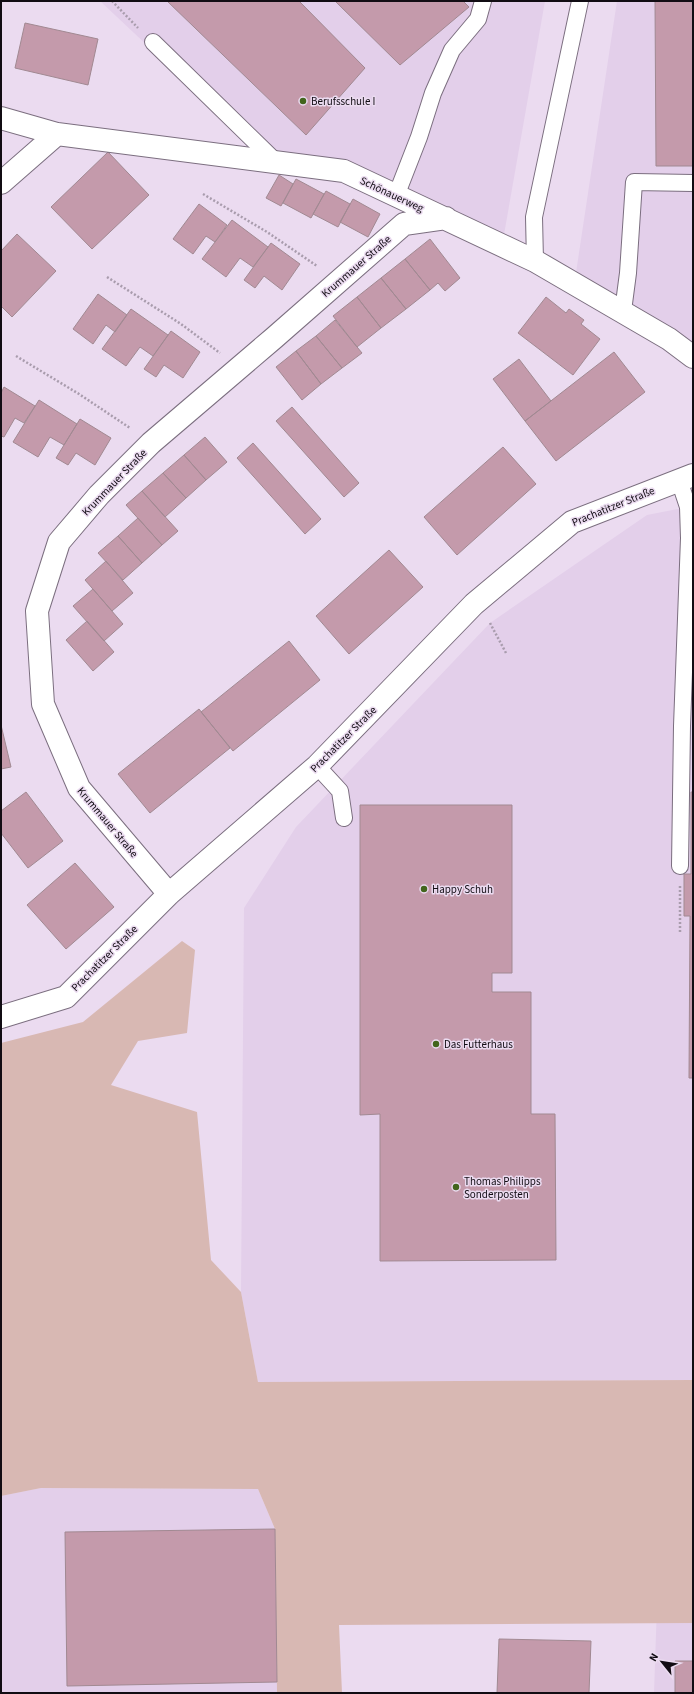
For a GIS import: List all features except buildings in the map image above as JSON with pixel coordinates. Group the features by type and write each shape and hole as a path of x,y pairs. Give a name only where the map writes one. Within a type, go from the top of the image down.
{"street":[{"name":"Schönauerweg","path":"1,118 57,134 344,171 535,261 670,338 693,357"},
{"path":"1,183 57,134"},
{"name":"Krummauer Straße","path":"169,894 79,788 43,704 37,610 59,542 99,495 151,443 404,224 446,218"},
{"name":"Prachatitzer Straße","path":"1,1017 66,997 169,894 318,766 474,604 572,522 686,477"}],"lane":[{"path":"396,196 419,137 433,93 452,50 478,19 483,1"},
{"path":"535,261 534,217 580,1"},
{"path":"152,42 275,161"},
{"path":"623,311 628,273 634,182 693,183"},
{"path":"680,866 682,726 691,538 686,477"},
{"path":"318,766 340,791 344,818"}],"path":[{"path":"112,1 152,42"},
{"path":"204,194 267,232 312,263"},
{"path":"107,277 181,324 215,349"},
{"path":"16,356 85,397 124,425"},
{"path":"490,623 506,653"},
{"path":"680,866 680,932"}],"shaded area":[{"path":"100,1 545,1 502,246 342,175 269,160"},
{"path":"617,1 693,1 693,359 574,286"},
{"path":"693,506 693,1380 258,1382 241,1292 244,908 296,827 490,623 647,515"},
{"path":"182,941 195,950 187,1033 138,1041 111,1085 197,1112 211,1260 241,1292 258,1382 693,1380 693,1623 339,1625 342,1693 277,1693 275,1529 258,1489 41,1488 1,1496 1,1043 83,1022"},
{"path":"41,1488 258,1489 275,1529 277,1693 1,1693 1,1496"},
{"path":"693,1581 693,1693 654,1693 657,1605"}],"place":[{"name":"Berufsschule I","path":"303,101"},
{"name":"Happy Schuh","path":"424,889"},
{"name":"Das Futterhaus","path":"436,1044"},
{"name":"Thomas Philipps Sonderposten","path":"456,1187"}]}
